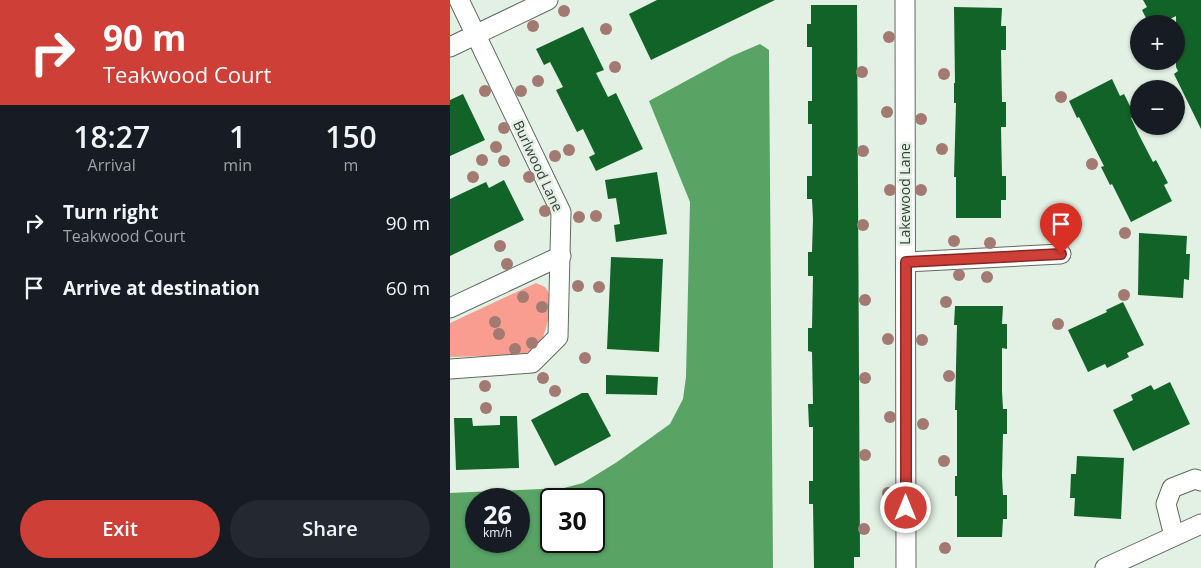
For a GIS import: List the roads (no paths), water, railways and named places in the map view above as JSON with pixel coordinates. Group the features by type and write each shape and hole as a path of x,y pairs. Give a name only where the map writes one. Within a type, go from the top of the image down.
{"street":[{"name":"Burlwood Lane","path":"450,369 532,363 558,337 561,256 562,212 459,0"},
{"path":"450,47 548,0"},
{"name":"Lakewood Lane","path":"905,0 906,568"},
{"path":"906,262 1061,254"},
{"path":"450,308 561,256"},
{"path":"1174,536 1166,504 1172,488 1195,479 1201,481"},
{"path":"1105,568 1201,524"}]}
